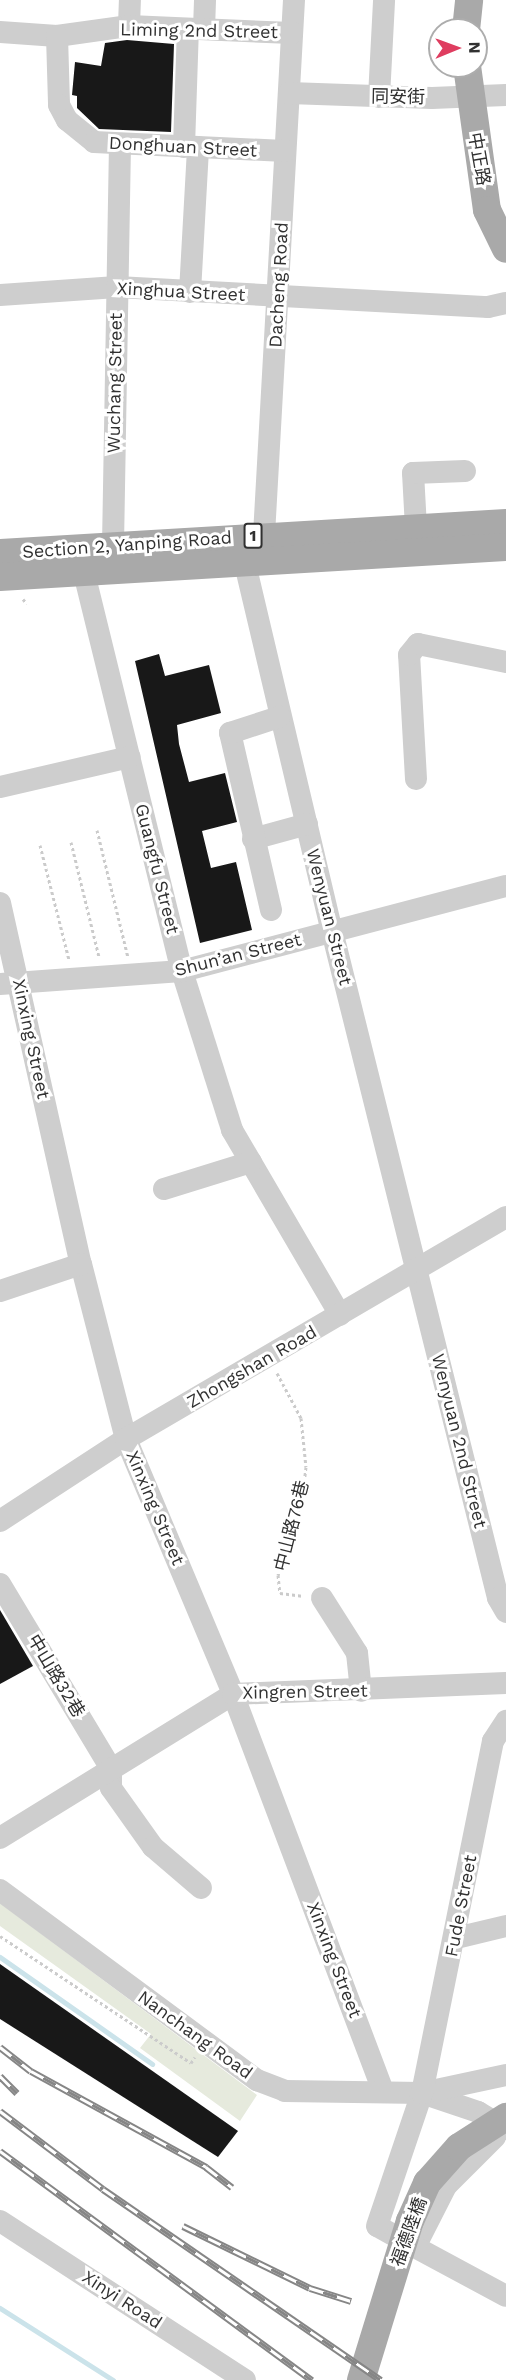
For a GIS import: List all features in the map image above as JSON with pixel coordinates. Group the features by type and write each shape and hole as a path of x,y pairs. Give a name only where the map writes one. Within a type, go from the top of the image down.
{"main road":[{"path":"467,18 469,0"},
{"name":"中正路","path":"467,78 487,210 506,249"},
{"name":"Section 2, Yanping Road","path":"0,553 264,535 506,523"},
{"name":"Section 2, Yanping Road","path":"0,577 506,547"},
{"name":"福德陸橋","path":"361,2380 410,2222 427,2183 459,2147 506,2117"}],"street":[{"path":"129,26 130,0"},
{"path":"190,292 191,147 196,29 205,0"},
{"name":"Dacheng Road","path":"245,564 264,535 294,0"},
{"path":"379,97 384,0"},
{"name":"Liming 2nd Street","path":"0,32 57,36 129,26 291,33"},
{"name":"Donghuan Street","path":"57,36 56,88 67,120 94,142 285,152"},
{"name":"同安街","path":"289,93 469,98 506,95"},
{"name":"Wuchang Street","path":"112,547 120,144"},
{"name":"Xinghua Street","path":"0,295 117,287 488,307 506,303"},
{"path":"416,528 413,473 465,471"},
{"path":"84,573 112,547"},
{"name":"Wenyuan Street","path":"245,564 279,717 417,1268"},
{"name":"Guangfu Street","path":"84,573 182,971 232,1130 340,1315"},
{"path":"416,779 409,655 418,644 506,662"},
{"path":"272,910 253,839 230,733 279,717"},
{"path":"0,787 130,757"},
{"path":"253,839 307,824"},
{"name":"Shun’an Street","path":"10,984 182,971 506,886"},
{"name":"Xinxing Street","path":"0,903 10,984 126,1439 233,1694 383,2091"},
{"path":"164,1189 251,1162"},
{"name":"Zhongshan Road","path":"2,1514 506,1217"},
{"path":"0,1291 81,1264"},
{"name":"Wenyuan 2nd Street","path":"417,1268 498,1598 506,1612"},
{"name":"中山路32巷","path":"0,1584 111,1768 111,1788 153,1847 201,1888"},
{"path":"322,1598 357,1653 361,1691"},
{"name":"Xingren Street","path":"0,1838 233,1694 361,1691 506,1683"},
{"name":"Fude Street","path":"506,1722 493,1741 456,1938 422,2093 377,2226 506,2296"},
{"name":"Nanchang Road","path":"0,1890 242,2072 285,2091 422,2093"},
{"path":"456,1938 506,1926"},
{"path":"422,2093 506,2075"},
{"path":"415,2247 446,2186 471,2157 506,2129 478,2112 422,2093"},
{"name":"Xinyi Road","path":"0,2221 245,2380"}],"path":[{"path":"98,830 132,975"},
{"path":"71,842 104,977"},
{"path":"40,845 74,979"},
{"name":"中山路76巷","path":"268,1359 301,1418 306,1467 302,1499 278,1575 280,1593 322,1598"},
{"path":"0,1936 191,2063 203,2042"}],"shaded area":[{"path":"0,1903 257,2095 240,2121 140,2048 151,2034 0,1926"}],"building":[{"path":"127,40 174,44 171,132 99,129 77,108 77,96 72,95 75,62 101,66 105,43"},
{"path":"159,654 165,676 209,665 221,713 177,725 179,744 189,782 225,773 237,822 202,831 211,868 236,862 252,930 200,943 135,661"},
{"path":"0,1610 33,1666 0,1684"},
{"path":"0,1964 238,2131 218,2157 0,2019"}],"waterway":[{"path":"0,1957 152,2064"},
{"path":"0,2308 113,2380"}],"railway":[{"path":"0,2047 31,2071 206,2167 232,2187"},
{"path":"0,2076 17,2093"},
{"path":"0,2111 103,2189 381,2380"},
{"path":"0,2151 312,2380"},
{"path":"183,2226 310,2288 351,2301"}]}
